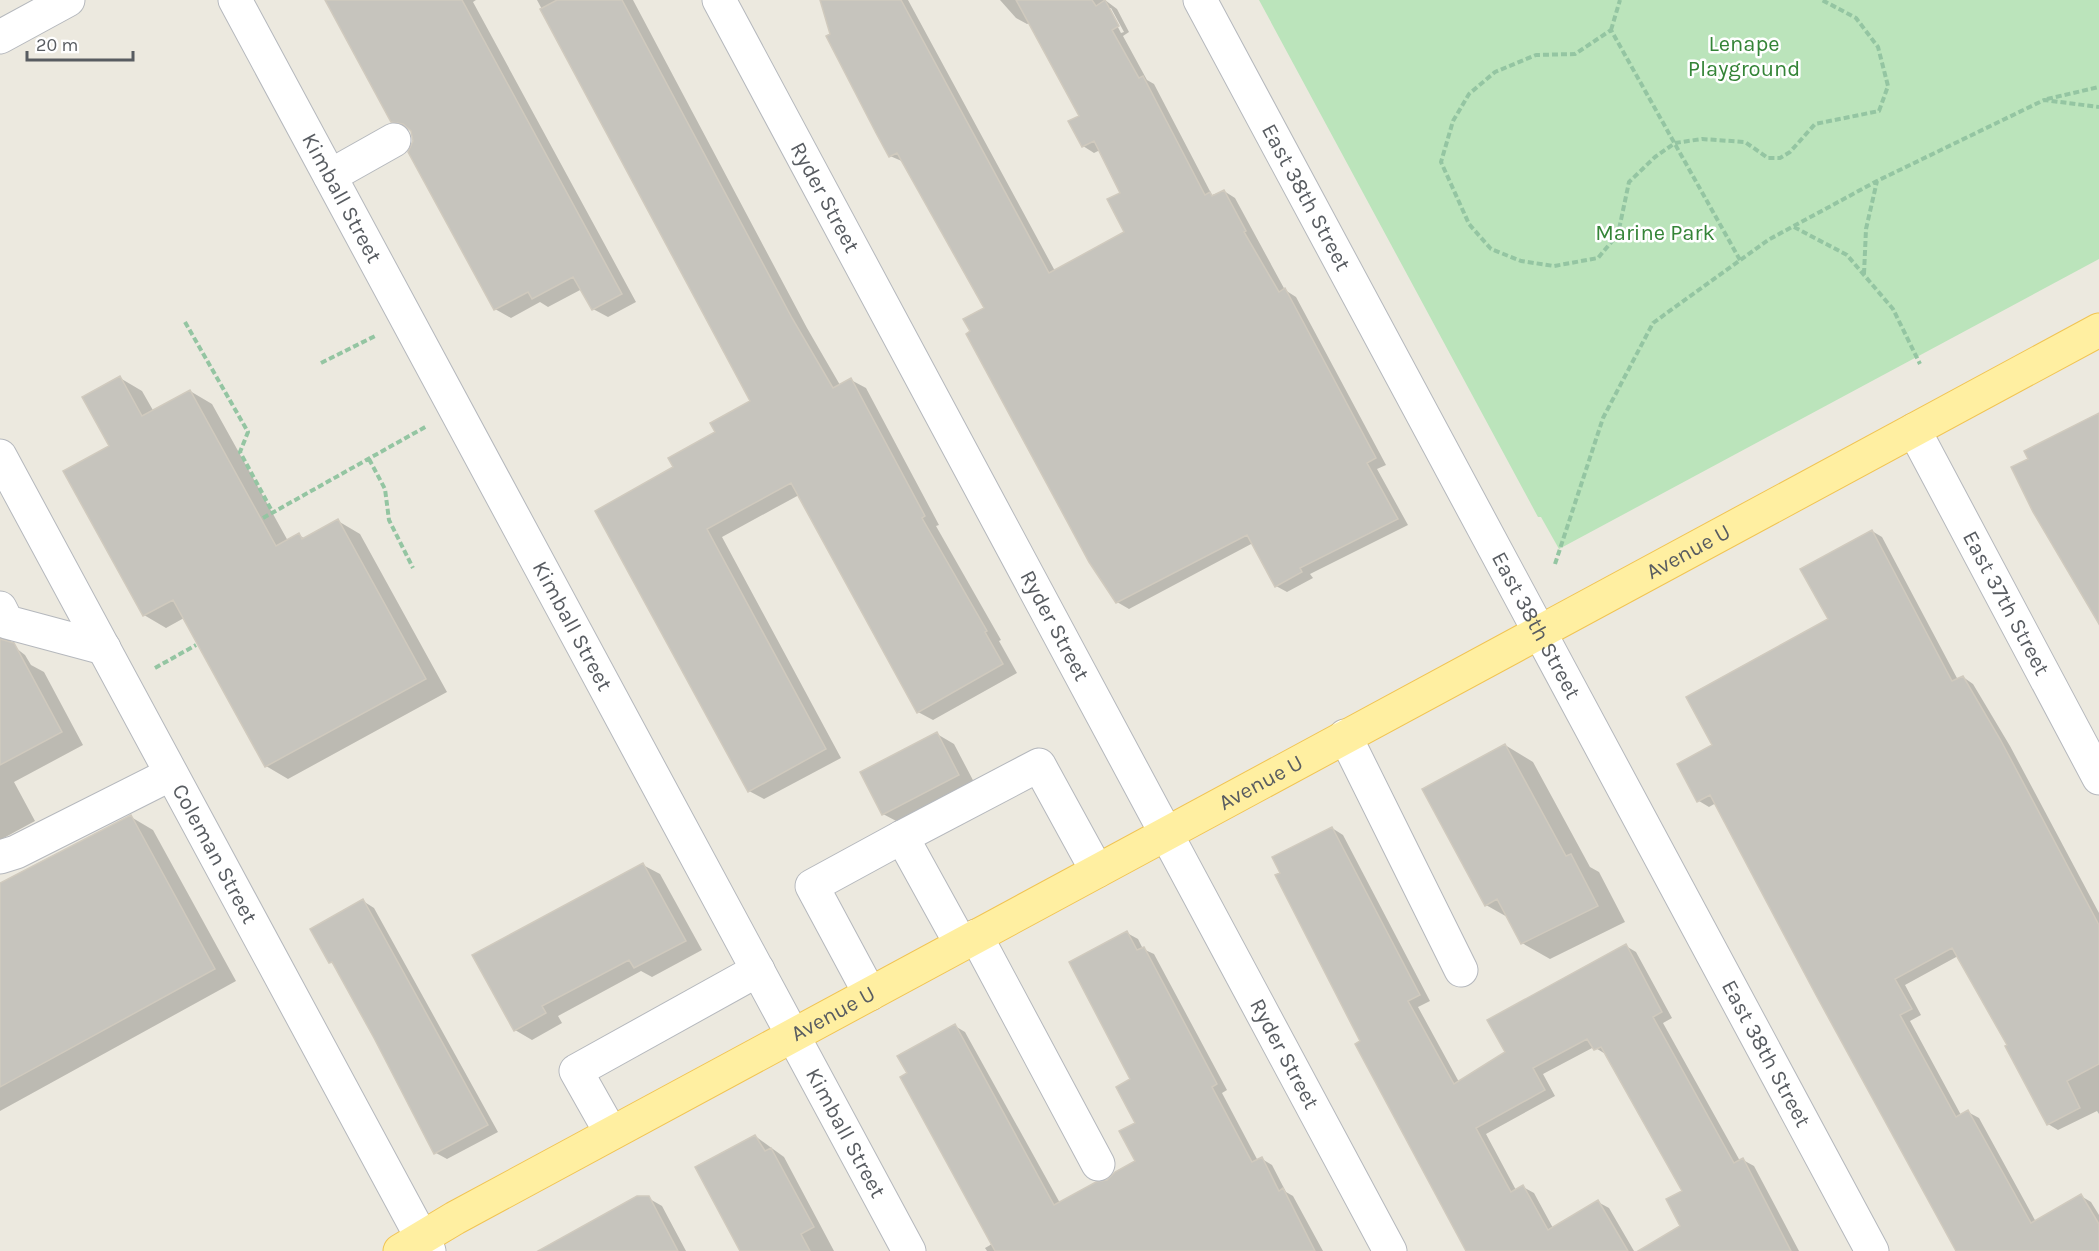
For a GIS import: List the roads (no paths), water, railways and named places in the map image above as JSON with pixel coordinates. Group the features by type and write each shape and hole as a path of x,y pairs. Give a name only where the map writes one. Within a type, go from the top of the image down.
{"main road":[{"name":"Avenue U","path":"376,1251 416,1246 611,1133 2099,330"}],"street":[{"path":"0,37 68,0"},
{"name":"Kimball Street","path":"235,0 909,1251"},
{"name":"Ryder Street","path":"719,0 1390,1251"},
{"name":"East 38th Street","path":"1200,0 1872,1251"},
{"path":"330,176 394,140"},
{"name":"East 37th Street","path":"1914,430 2099,778"},
{"name":"Coleman Street","path":"0,456 171,774 416,1246"},
{"path":"0,608 7,622 104,648"},
{"path":"1345,736 1461,970"},
{"path":"870,994 812,886 902,837 1039,765 1097,871"},
{"path":"0,857 16,852 171,774"},
{"path":"902,837 968,940 1098,1164"},
{"path":"611,1133 576,1071 758,970"}],"park label":[{"name":"Lenape Playground","path":"1744,56"},
{"name":"Marine Park","path":"1655,233"}]}
